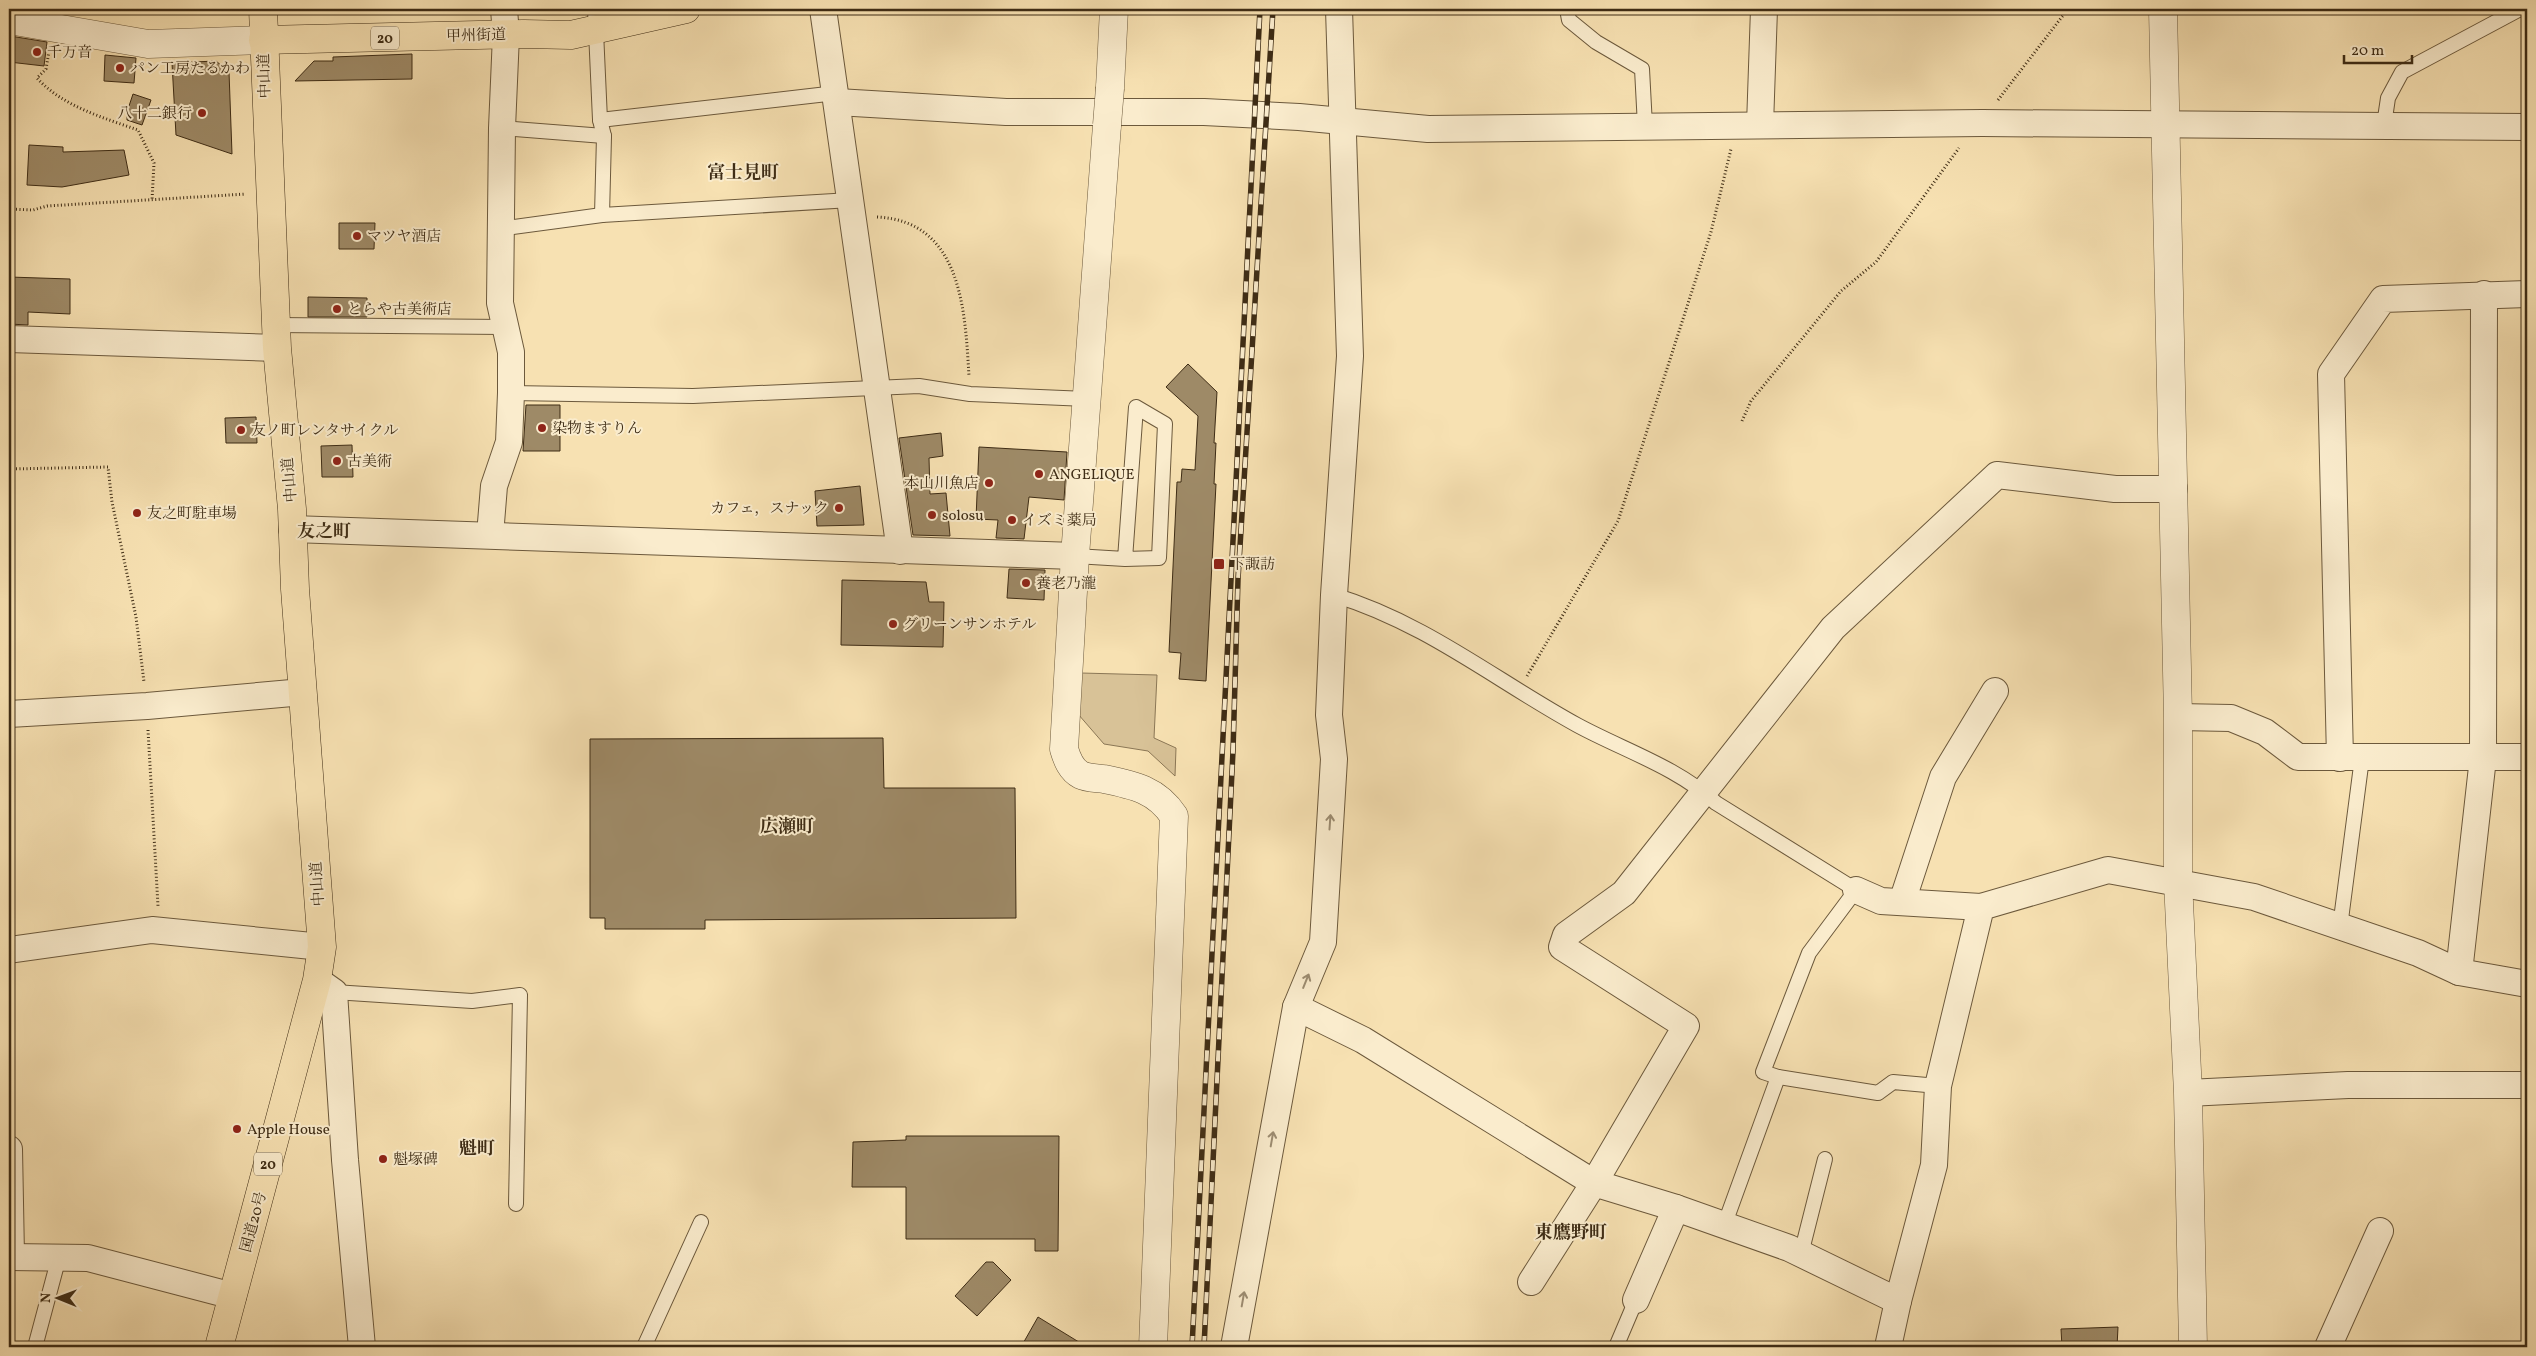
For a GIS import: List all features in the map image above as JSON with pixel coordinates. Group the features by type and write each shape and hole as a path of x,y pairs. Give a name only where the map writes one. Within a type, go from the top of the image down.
{"highway":[{"name":"中山道","path":"263,9 276,336 325,986"},
{"name":"甲州街道","path":"263,40 505,22 571,35 596,20 686,9"},
{"name":"国道20号","path":"220,1347 233,1296 325,986"}],"street":[{"path":"823,9 900,552"},
{"path":"1114,9 1110,88 1075,556 1064,750 1069,764 1081,775 1129,784 1146,791 1165,802 1174,816 1153,1347"},
{"path":"1234,1347 1296,1007 1323,942 1334,759 1329,715 1334,595 1350,356 1340,9"},
{"path":"1749,126 1764,9"},
{"path":"2163,9 2178,717 2178,881 2188,1093 2193,1347"},
{"path":"9,20 54,17 148,44 263,40"},
{"path":"490,536 494,486 509,442 511,393 511,352 500,302 505,22"},
{"path":"836,98 1006,112 1213,112 1299,117 1428,129 1974,123 2527,127"},
{"path":"2459,972 2482,758 2484,294"},
{"path":"2351,758 2331,374 2384,299 2484,294 2527,294"},
{"path":"9,339 276,336"},
{"path":"1531,1282 1594,1183 1686,1026 1562,947 1566,936 1624,893 1705,793 1832,628 1997,475 2115,489 2174,489"},
{"path":"292,529 900,552 1075,556"},
{"path":"1902,902 1943,777 1995,691"},
{"path":"9,714 147,706 303,692"},
{"path":"2178,717 2231,718 2265,732 2298,757 2527,757"},
{"path":"1856,890 1881,901 1981,907 2108,870 2178,881 2254,897 2418,953 2459,972 2527,984"},
{"path":"1888,1347 1898,1300 1934,1165 1938,1086 1981,907"},
{"path":"9,950 152,930 322,948"},
{"path":"325,986 345,1160 362,1347"},
{"path":"1296,1007 1363,1040 1594,1183 1676,1208 1801,1254 1898,1300"},
{"path":"2188,1093 2348,1085 2527,1085"},
{"path":"9,1149 10,1257 88,1258 233,1296"},
{"path":"1636,1300 1676,1208"},
{"path":"2328,1347 2380,1230"}],"lane":[{"path":"1567,9 1569,20 1596,42 1642,69 1646,126"},
{"path":"2384,125 2388,98 2402,72 2520,9"},
{"path":"596,20 600,120 604,136 602,215"},
{"path":"600,120 836,98"},
{"path":"502,128 604,136"},
{"path":"500,229 602,215 852,208"},
{"path":"276,336 505,327"},
{"path":"511,393 693,396 920,386 970,394 1087,398"},
{"path":"1075,556 1125,559 1160,558 1165,424 1136,407 1125,559"},
{"path":"1334,595 1423,631 1577,725 1634,752 1705,793 1716,803 1856,890 1809,953 1763,1072 1778,1077 1878,1093 1893,1082 1938,1086"},
{"path":"2340,927 2351,758"},
{"path":"325,986 472,1002 520,995 516,1204"},
{"path":"1724,1226 1778,1077"},
{"path":"1801,1254 1825,1158"},
{"path":"644,1347 701,1222"},
{"path":"35,1347 59,1258"},
{"path":"1616,1347 1636,1300"}],"path":[{"path":"1742,421 1751,401 1841,291 1876,262 1958,150 1974,123 2068,9"},
{"path":"54,17 46,69 37,78 47,90 92,113 138,130 154,163 152,200"},
{"path":"1519,688 1618,521 1711,232 1749,126"},
{"path":"9,209 32,210 47,206 269,193"},
{"path":"852,208 907,222 929,235 942,251 956,278 965,318 970,394"},
{"path":"9,469 108,467"}],"shaded area":[{"path":"1081,673 1157,675 1154,738 1176,748 1175,776 1148,751 1104,744 1078,714"}],"building":[{"path":"10,36 47,42 44,66 9,62"},
{"path":"412,54 412,79 295,81 314,61 333,61 333,57"},
{"name":"パン工房たるかわ","path":"105,55 136,58 134,83 104,81"},
{"name":"八十二銀行","path":"216,61 229,72 232,154 176,135 172,63"},
{"path":"133,94 151,100 142,125 127,120 127,112"},
{"path":"29,145 63,147 63,152 124,150 129,175 62,187 27,185"},
{"name":"マツヤ酒店","path":"339,223 375,223 374,249 339,249"},
{"path":"9,277 70,279 70,314 28,312 28,325 9,324"},
{"name":"とらや古美術店","path":"308,297 367,298 367,317 308,317"},
{"path":"1188,364 1217,392 1214,443 1216,443 1214,484 1216,484 1206,681 1179,679 1181,653 1169,652 1177,482 1181,482 1182,469 1195,470 1198,416 1166,387"},
{"name":"染物ますりん","path":"526,405 560,405 560,451 523,451"},
{"name":"友ノ町レンタサイクル","path":"256,417 257,443 226,443 225,418"},
{"path":"941,433 943,456 929,458 930,494 946,493 950,536 913,535 899,438"},
{"name":"古美術","path":"352,445 353,477 322,477 321,446"},
{"path":"979,447 1067,452 1064,500 1029,497 1024,539 996,538 998,520 976,519"},
{"name":"カフェ，スナック","path":"860,486 864,525 817,526 815,491"},
{"name":"養老乃瀧","path":"1009,569 1045,570 1044,600 1007,598"},
{"name":"グリーンサンホテル","path":"842,580 926,582 929,602 944,602 943,647 841,645"},
{"path":"883,738 884,788 1015,788 1016,918 705,920 705,929 605,929 605,918 590,918 590,739"},
{"path":"906,1136 1059,1136 1058,1251 1035,1251 1035,1239 906,1239 906,1187 852,1187 853,1142 906,1140"},
{"path":"986,1262 993,1262 1011,1280 977,1316 955,1296"},
{"path":"1038,1317 1087,1347 1021,1347"},
{"path":"2118,1327 2117,1347 2062,1347 2061,1329"}],"railway":[{"path":"1192,1347 1260,9"},
{"path":"1204,1347 1233,751 1238,579 1273,9"}],"place":[{"name":"千万音","path":"37,52"},
{"name":"パン工房たるかわ","path":"120,68"},
{"name":"八十二銀行","path":"202,113"},
{"name":"マツヤ酒店","path":"357,236"},
{"name":"とらや古美術店","path":"337,309"},
{"name":"染物ますりん","path":"542,428"},
{"name":"友ノ町レンタサイクル","path":"241,430"},
{"name":"古美術","path":"337,461"},
{"name":"ANGELIQUE","path":"1039,474"},
{"name":"本山川魚店","path":"989,483"},
{"name":"カフェ，スナック","path":"839,508"},
{"name":"友之町駐車場","path":"137,513"},
{"name":"solosu","path":"932,515"},
{"name":"イズミ薬局","path":"1012,520"},
{"name":"下諏訪","path":"1219,564"},
{"name":"養老乃瀧","path":"1026,583"},
{"name":"グリーンサンホテル","path":"893,624"},
{"name":"Apple House","path":"237,1129"},
{"name":"魁塚碑","path":"383,1159"}],"district":[{"name":"富士見町","path":"743,172"},
{"name":"友之町","path":"324,531"},
{"name":"広瀬町","path":"787,826"},
{"name":"魁町","path":"477,1148"},
{"name":"東鷹野町","path":"1571,1232"}]}
